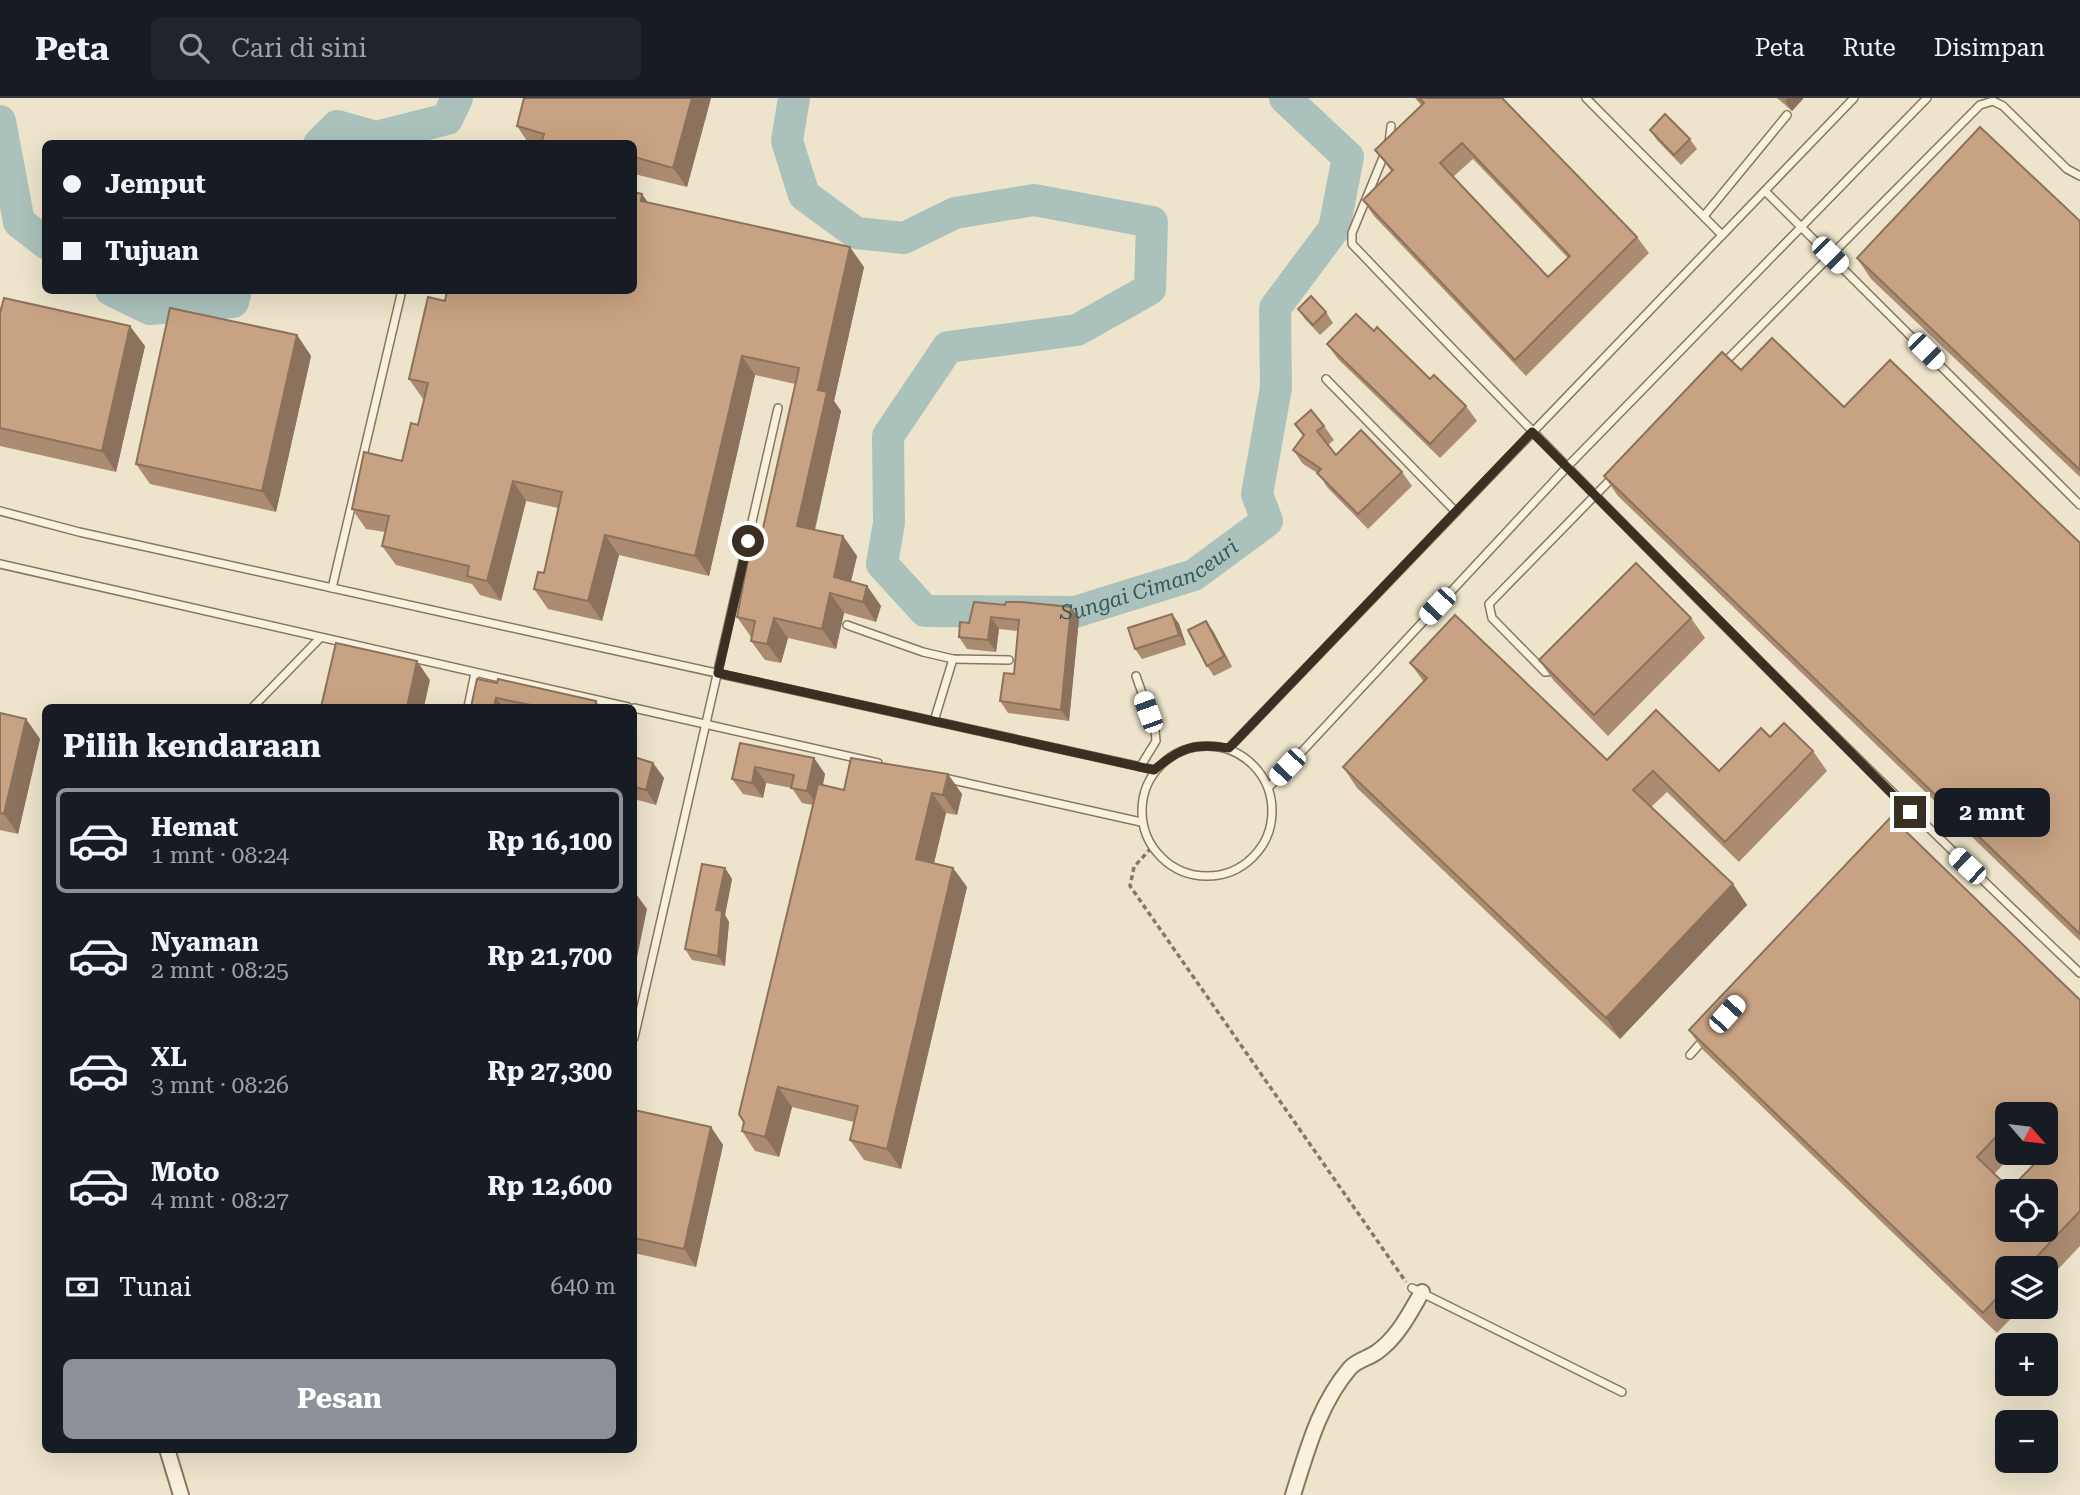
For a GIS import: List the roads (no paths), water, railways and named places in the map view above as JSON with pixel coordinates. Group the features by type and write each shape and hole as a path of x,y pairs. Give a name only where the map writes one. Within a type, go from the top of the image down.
{"street":[{"path":"1293,1495 1307,1447 1343,1377 1352,1365 1376,1354 1394,1338 1417,1290"},
{"path":"168,1453 181,1495"}],"lane":[{"path":"1586,98 1722,235"},
{"path":"1229,748 1854,98"},
{"path":"1269,787 1568,466 1927,98"},
{"path":"1713,374 1980,105 1993,101 2003,106 2067,169 2080,176"},
{"path":"1704,216 1787,115"},
{"path":"1391,126 1389,143 1352,233 1352,244 1532,432 1596,493 1910,812 2080,973"},
{"path":"1765,191 2080,505"},
{"path":"332,588 401,294"},
{"path":"1326,379 1456,512"},
{"path":"637,1025 778,408"},
{"path":"1563,663 1555,671 1545,673 1492,618 1489,604 1616,474"},
{"path":"0,511 79,532 1154,770"},
{"path":"1,567 614,704"},
{"path":"847,625 923,652 953,659 1009,660"},
{"path":"256,704 320,638"},
{"path":"934,721 953,659"},
{"path":"469,704 475,673"},
{"path":"1136,676 1155,730 1156,741 1140,767"},
{"path":"637,709 883,764"},
{"path":"1202,744 1229,748 1253,763 1269,787 1273,814 1266,841 1248,862 1224,875 1196,877 1171,867 1152,848 1141,822 1142,795 1154,770 1175,752 1202,744"},
{"path":"937,776 1141,822"},
{"path":"1892,833 1910,812"},
{"path":"1690,1055 1708,1035"},
{"path":"1417,1290 1622,1392"}],"waterway":[{"name":"Sungai Cimanceuri","path":"323,140 337,126 376,137 447,119 457,98"},
{"name":"Sungai Cimanceuri","path":"794,98 787,141 804,195 856,233 904,238 955,213 1034,200 1152,222 1150,289 1077,330 948,347 888,436 889,523 882,564 925,611 1075,612 1194,575 1267,521 1257,494 1276,388 1275,308 1334,229 1348,157 1285,98"},
{"name":"Sungai Cimanceuri","path":"0,121 19,222 42,240"},
{"name":"Sungai Cimanceuri","path":"119,294 150,309 233,302 235,294"}]}
